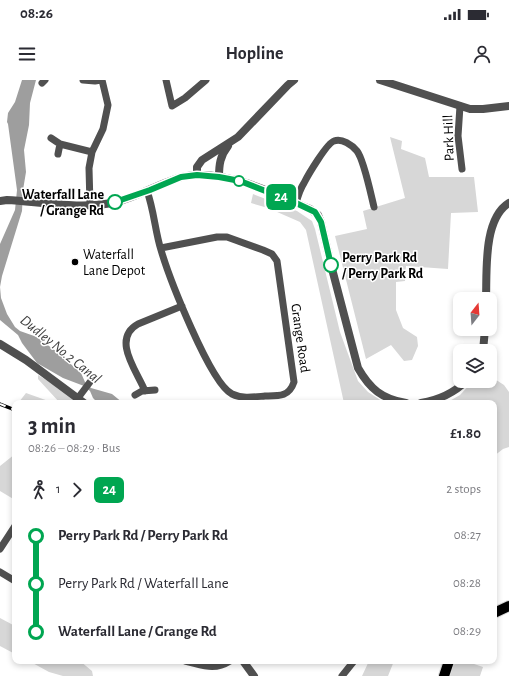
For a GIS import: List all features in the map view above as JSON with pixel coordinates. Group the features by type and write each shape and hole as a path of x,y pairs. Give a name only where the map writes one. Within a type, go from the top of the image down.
{"main road":[{"path":"497,612 509,606"},
{"path":"444,676 448,664"}],"street":[{"path":"83,80 101,80 108,105 103,129 92,152 89,168 90,205"},
{"path":"166,80 172,106 185,98 206,80"},
{"path":"219,177 220,161 224,151 294,80"},
{"path":"380,80 470,109 509,106"},
{"name":"Park Hill","path":"460,106 458,136 462,169"},
{"path":"52,138 60,144 92,152"},
{"path":"296,203 303,183 318,160 332,141 338,140 345,141 358,152 367,177 374,207"},
{"path":"197,175 197,167 202,160 231,143"},
{"path":"58,154 60,144"},
{"path":"3,200 72,205 90,205 115,202 181,177 197,175 240,181 315,212 321,222 358,368 366,381 376,391 393,400"},
{"name":"Grange Road","path":"147,191 161,248 169,276 212,368 224,388 231,394 241,397 280,396 288,392 294,382 277,261 272,254 226,237 218,237 161,248"},
{"path":"486,292 489,238 493,222 499,212 509,203"},
{"path":"145,391 126,350 128,334 132,328 138,324 182,306"},
{"path":"0,344 81,398 90,382"},
{"path":"434,400 448,394 456,388"},
{"path":"135,395 145,391 155,390"},
{"path":"0,549 12,531"},
{"path":"0,572 12,579"},
{"path":"198,664 211,667 222,666 225,664"},
{"path":"245,664 254,676"},
{"path":"342,676 352,664"}],"shaded area":[{"path":"22,80 36,80 30,103 29,125 24,150 26,172 22,211 0,287 0,244 15,210 17,190 7,122 8,113 15,102"},
{"path":"390,137 402,141 401,149 425,158 429,177 474,177 478,212 451,213 448,269 406,266 405,281 396,282 396,310 403,328 417,337 418,346 412,360 404,361 391,345 366,359 335,236 367,229 363,211 405,198"},
{"path":"253,194 297,211 312,221 340,332 358,381 368,392 380,400 343,400 306,230 300,222 268,208 251,203"},
{"path":"0,287 1,298 7,314 15,327 20,331 37,337 57,352 81,373 85,382 91,388 112,394 119,400 95,400 90,391 84,386 63,378 37,363 18,335 0,320"},
{"path":"38,375 63,390 75,400 57,400 38,379"},
{"path":"497,380 504,385 509,392 509,447 497,454 497,400 451,400 460,395 466,388 497,388"},
{"path":"26,393 46,400 21,400"},
{"path":"12,456 12,498 0,491 0,466"},
{"path":"0,618 12,624 12,652 0,646"},
{"path":"34,664 84,664 92,671 93,676 63,676 49,672"},
{"path":"368,664 393,664 388,676 362,676"},
{"path":"454,664 474,664 483,667 480,676 450,676"}],"railway":[{"path":"0,404 12,409"}],"bus line":[{"name":"24","path":"115,202 131,198 181,177 197,175 240,181 266,190 315,212 321,222 331,265"}],"place":[{"name":"Waterfall Lane / Grange Rd","path":"115,202"},
{"name":"Waterfall Lane Depot","path":"75,262"},
{"name":"Perry Park Rd / Perry Park Rd","path":"331,265"}],"water label":[{"name":"Dudley No.2 Canal","path":"61,349"}]}
